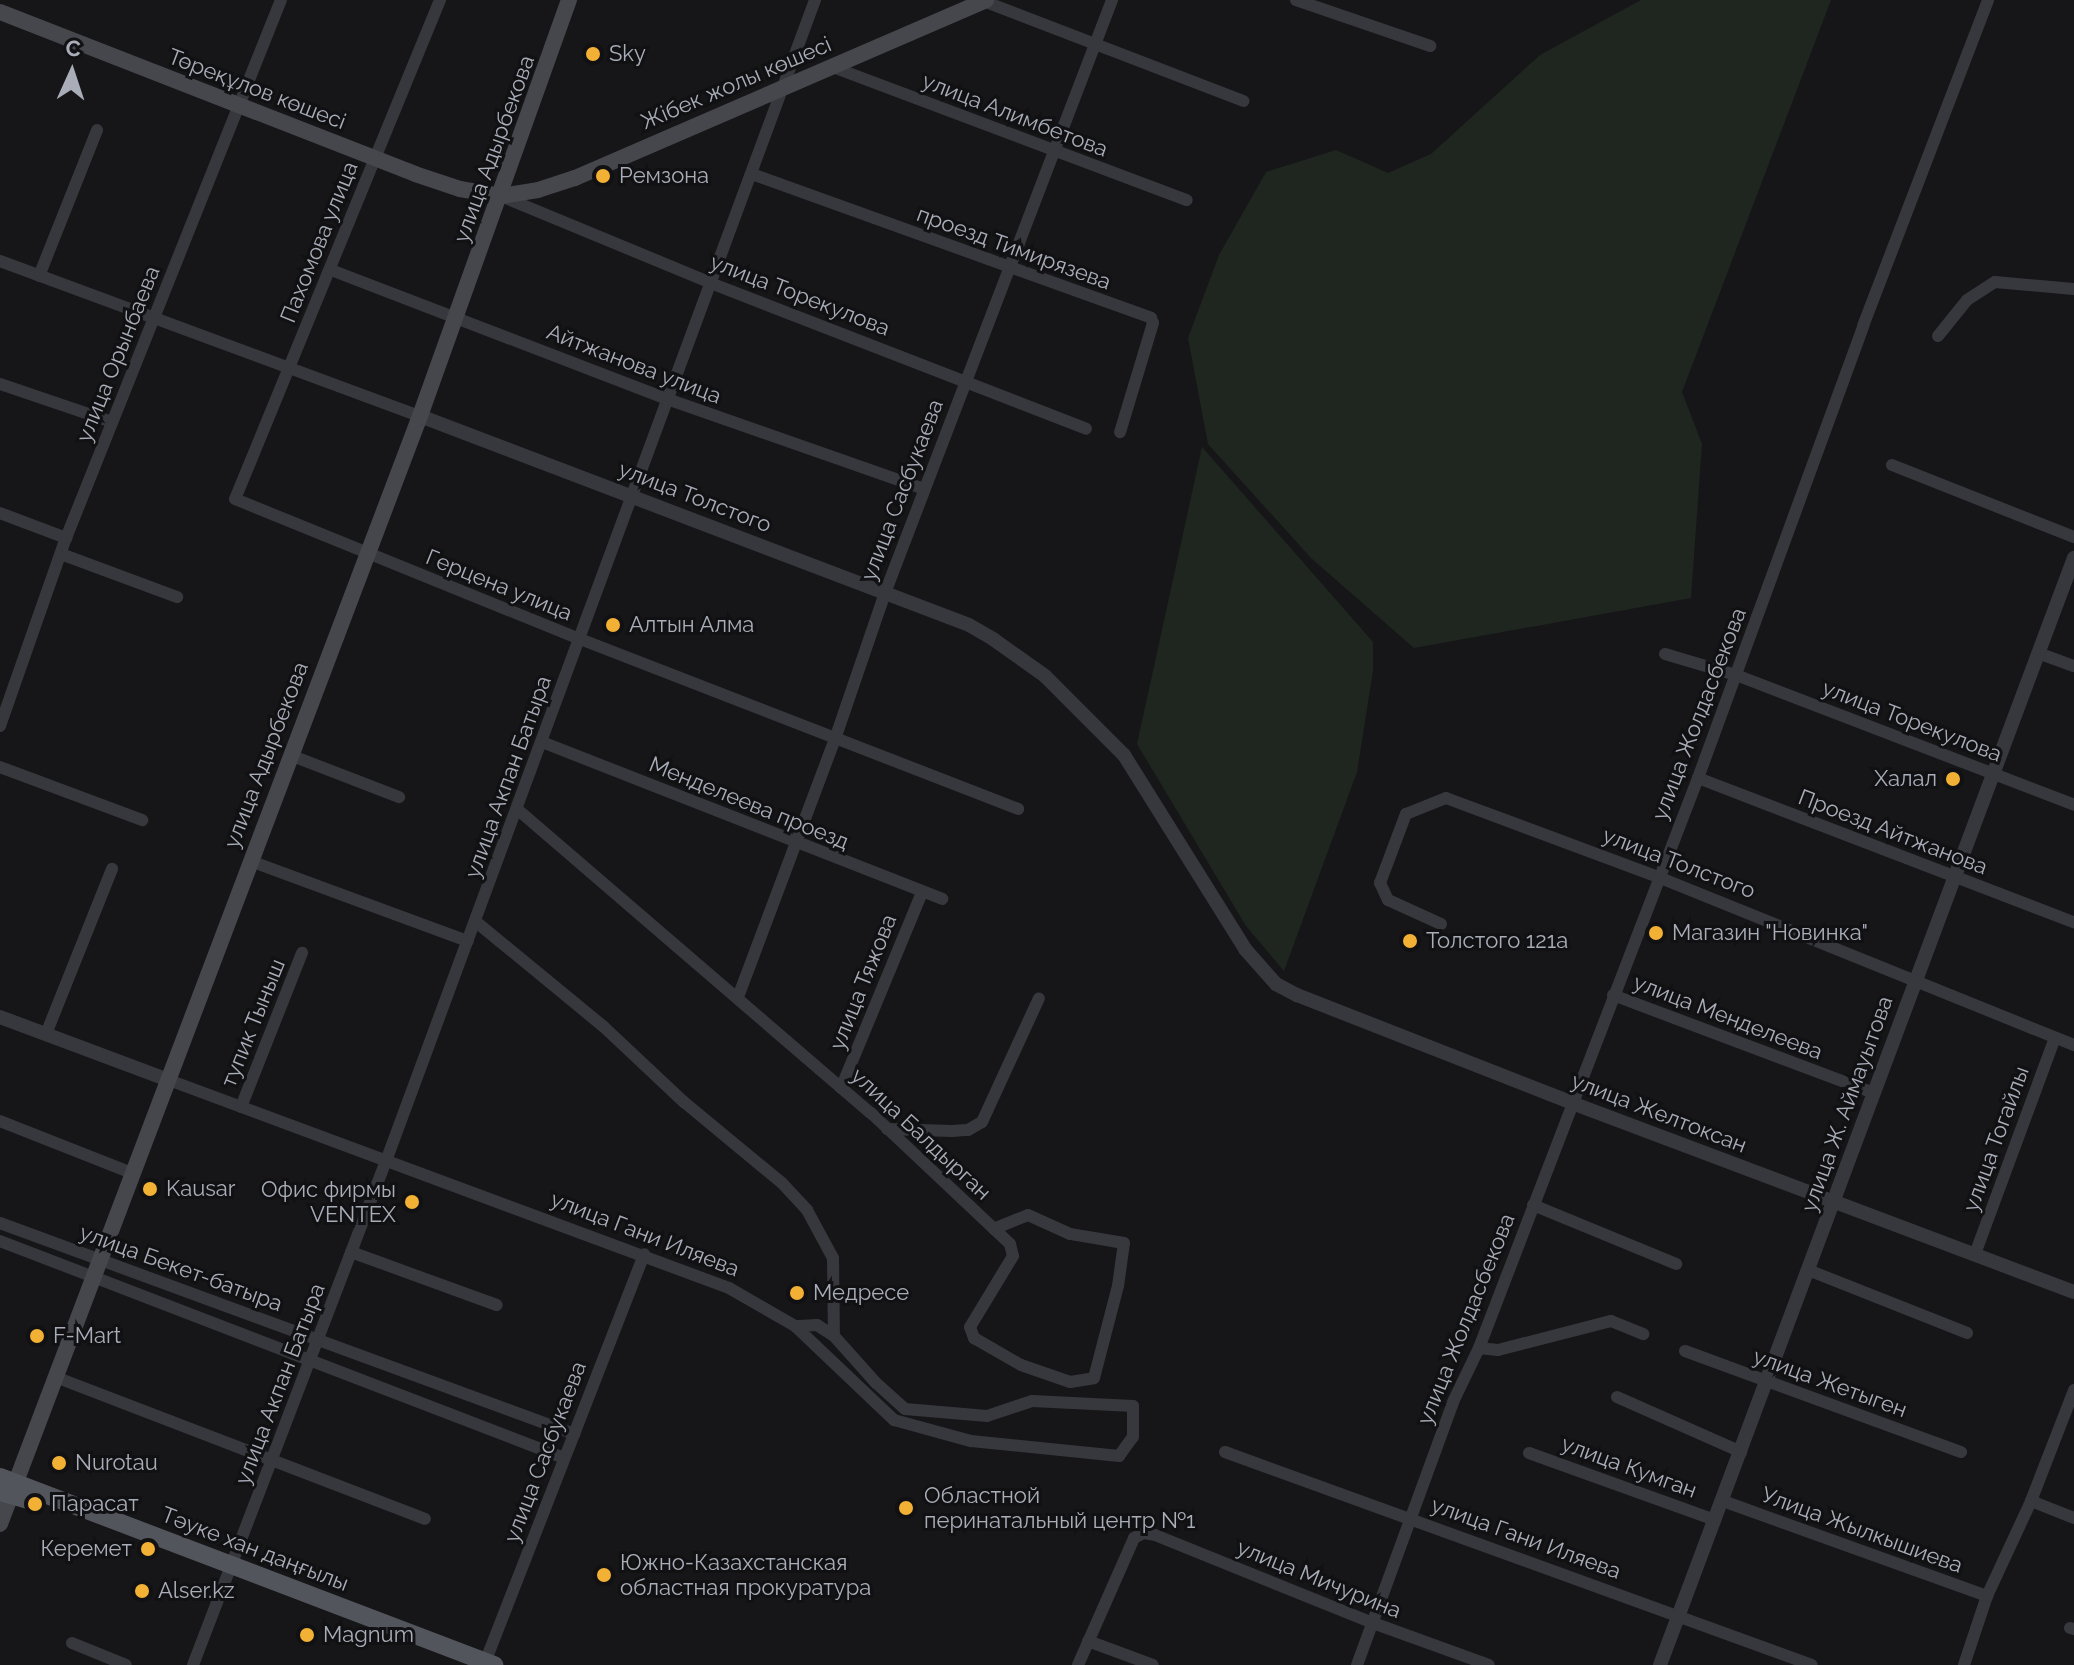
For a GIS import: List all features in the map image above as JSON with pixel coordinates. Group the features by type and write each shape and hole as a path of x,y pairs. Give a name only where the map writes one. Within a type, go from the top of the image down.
{"main road":[{"name":"улица Адырбекова","path":"0,1524 7,1486 58,1378 166,1079 420,416 569,0"},
{"name":"Жібек жолы көшесі","path":"501,196 556,185 830,66 959,5 984,1"},
{"name":"Төреқұлов көшесі","path":"0,12 375,158 460,189 501,196"},
{"name":"Тәуке хан даңғылы","path":"7,1486 465,1665"},
{"name":"Тәуке хан даңғылы","path":"230,1571 487,1664"}],"street":[{"name":"улица Орынбаева","path":"0,726 66,538 281,0"},
{"name":"Пахомова улица","path":"235,499 440,0"},
{"name":"улица Акпан Батыра","path":"193,1665 386,1161 713,284 815,0"},
{"name":"улица Сасбукаева","path":"738,997 924,489 1112,0"},
{"path":"1296,0 1430,46"},
{"name":"улица Жолдасбекова","path":"1357,1665 1453,1402 1479,1348 1698,778 1863,326 1988,0"},
{"path":"984,1 1243,101"},
{"name":"улица Алимбетова","path":"830,66 1187,200"},
{"path":"39,276 97,130"},
{"name":"проезд Тимирязева","path":"752,174 1153,320 1120,432"},
{"name":"улица Торекулова","path":"501,196 713,284 966,379 1086,429"},
{"name":"улица Толстого","path":"0,261 420,416 969,625 1045,676 1124,755 1245,949"},
{"name":"Айтжанова улица","path":"331,270 670,400 924,489"},
{"path":"1938,336 1967,300 1995,282 2074,289"},
{"path":"0,384 112,422"},
{"path":"1892,465 2074,537"},
{"name":"Герцена улица","path":"235,499 580,639 1018,809"},
{"path":"0,513 66,538"},
{"path":"61,554 177,597"},
{"name":"улица Ж. Аймауытова","path":"1660,1665 2074,558"},
{"path":"2038,653 2074,666"},
{"name":"улица Торекулова","path":"1665,654 1736,675 2074,805"},
{"name":"Менделеева проезд","path":"542,742 796,845 942,899"},
{"path":"290,755 399,797"},
{"path":"0,767 142,820"},
{"name":"Проезд Айтжанова","path":"1698,778 2074,922"},
{"name":"улица Толстого","path":"1441,924 1388,900 1380,883 1406,814 1446,798 1658,877 2074,1045"},
{"name":"улица Балдырган","path":"517,809 738,997 887,1129 1010,1244 1013,1256 970,1333 1021,1365 1070,1382 1094,1378 1124,1243 1070,1234 1028,1215 994,1229"},
{"path":"250,861 468,941"},
{"path":"46,1034 112,869"},
{"name":"улица Тяжова","path":"841,1088 922,892"},
{"path":"475,921 604,1027 684,1102 782,1183 807,1210 833,1258 836,1340"},
{"name":"улица Желтоксан","path":"1245,949 1276,984 1297,995 1572,1103 2074,1292"},
{"name":"тупик Тыныш","path":"241,1107 302,953"},
{"name":"улица Менделеева","path":"1613,995 1874,1093"},
{"path":"887,1129 960,1131 982,1122 1039,998"},
{"name":"улица Гани Иляева","path":"0,1017 729,1288 795,1326 894,1420 971,1441 1119,1456 1133,1437 1133,1406 1032,1401 987,1416 905,1409 836,1340"},
{"name":"улица Тогайлы","path":"1975,1254 2055,1038"},
{"path":"0,1121 132,1173"},
{"path":"1533,1205 1676,1264"},
{"name":"улица Бекет-батыра","path":"0,1223 574,1434"},
{"name":"улица Бекет-батыра","path":"0,1241 564,1458"},
{"path":"351,1252 497,1305"},
{"name":"улица Сасбукаева","path":"487,1664 644,1254"},
{"path":"1808,1270 1967,1333"},
{"path":"1479,1348 1498,1350 1611,1321 1643,1334"},
{"path":"795,1326 817,1325 836,1340"},
{"name":"улица Жетыген","path":"1685,1351 1961,1452"},
{"path":"58,1378 273,1458 425,1519"},
{"path":"1617,1397 1741,1452"},
{"path":"1964,1665 1987,1596 2031,1501 2072,1399"},
{"name":"улица Гани Иляева","path":"1225,1452 1812,1665"},
{"name":"улица Кумган","path":"1529,1453 1715,1520"},
{"name":"Улица Жылкышиева","path":"1723,1501 1987,1596"},
{"path":"2031,1501 2074,1518"},
{"name":"улица Мичурина","path":"1088,1641 1134,1538 1143,1533 1155,1535 1373,1623 1489,1665"},
{"path":"1078,1665 1088,1641 1153,1665"},
{"path":"72,1643 126,1665"}],"shaded area":[{"path":"1641,0 1831,0 1682,392 1702,444 1691,598 1414,648 1311,558 1208,444 1188,338 1219,255 1266,172 1336,150 1388,173 1431,154 1540,55"},
{"path":"1202,447 1373,642 1373,671 1357,772 1284,971 1246,926 1137,744"}],"place":[{"name":"Sky","path":"593,54"},
{"name":"Ремзона","path":"603,176"},
{"name":"Алтын Алма","path":"613,625"},
{"name":"Халал","path":"1953,779"},
{"name":"Магазин \"Новинка\"","path":"1656,933"},
{"name":"Толстого 121а","path":"1410,941"},
{"name":"Kausar","path":"150,1189"},
{"name":"Офис фирмы VENTEX","path":"412,1202"},
{"name":"Медресе","path":"797,1293"},
{"name":"F-Mart","path":"37,1336"},
{"name":"Nurotau","path":"59,1463"},
{"name":"Парасат","path":"35,1504"},
{"name":"Областной перинатальный центр №1","path":"906,1508"},
{"name":"Керемет","path":"148,1549"},
{"name":"Южно-Казахстанская областная прокуратура","path":"604,1575"},
{"name":"Alser.kz","path":"142,1591"},
{"name":"Magnum","path":"307,1635"}]}
